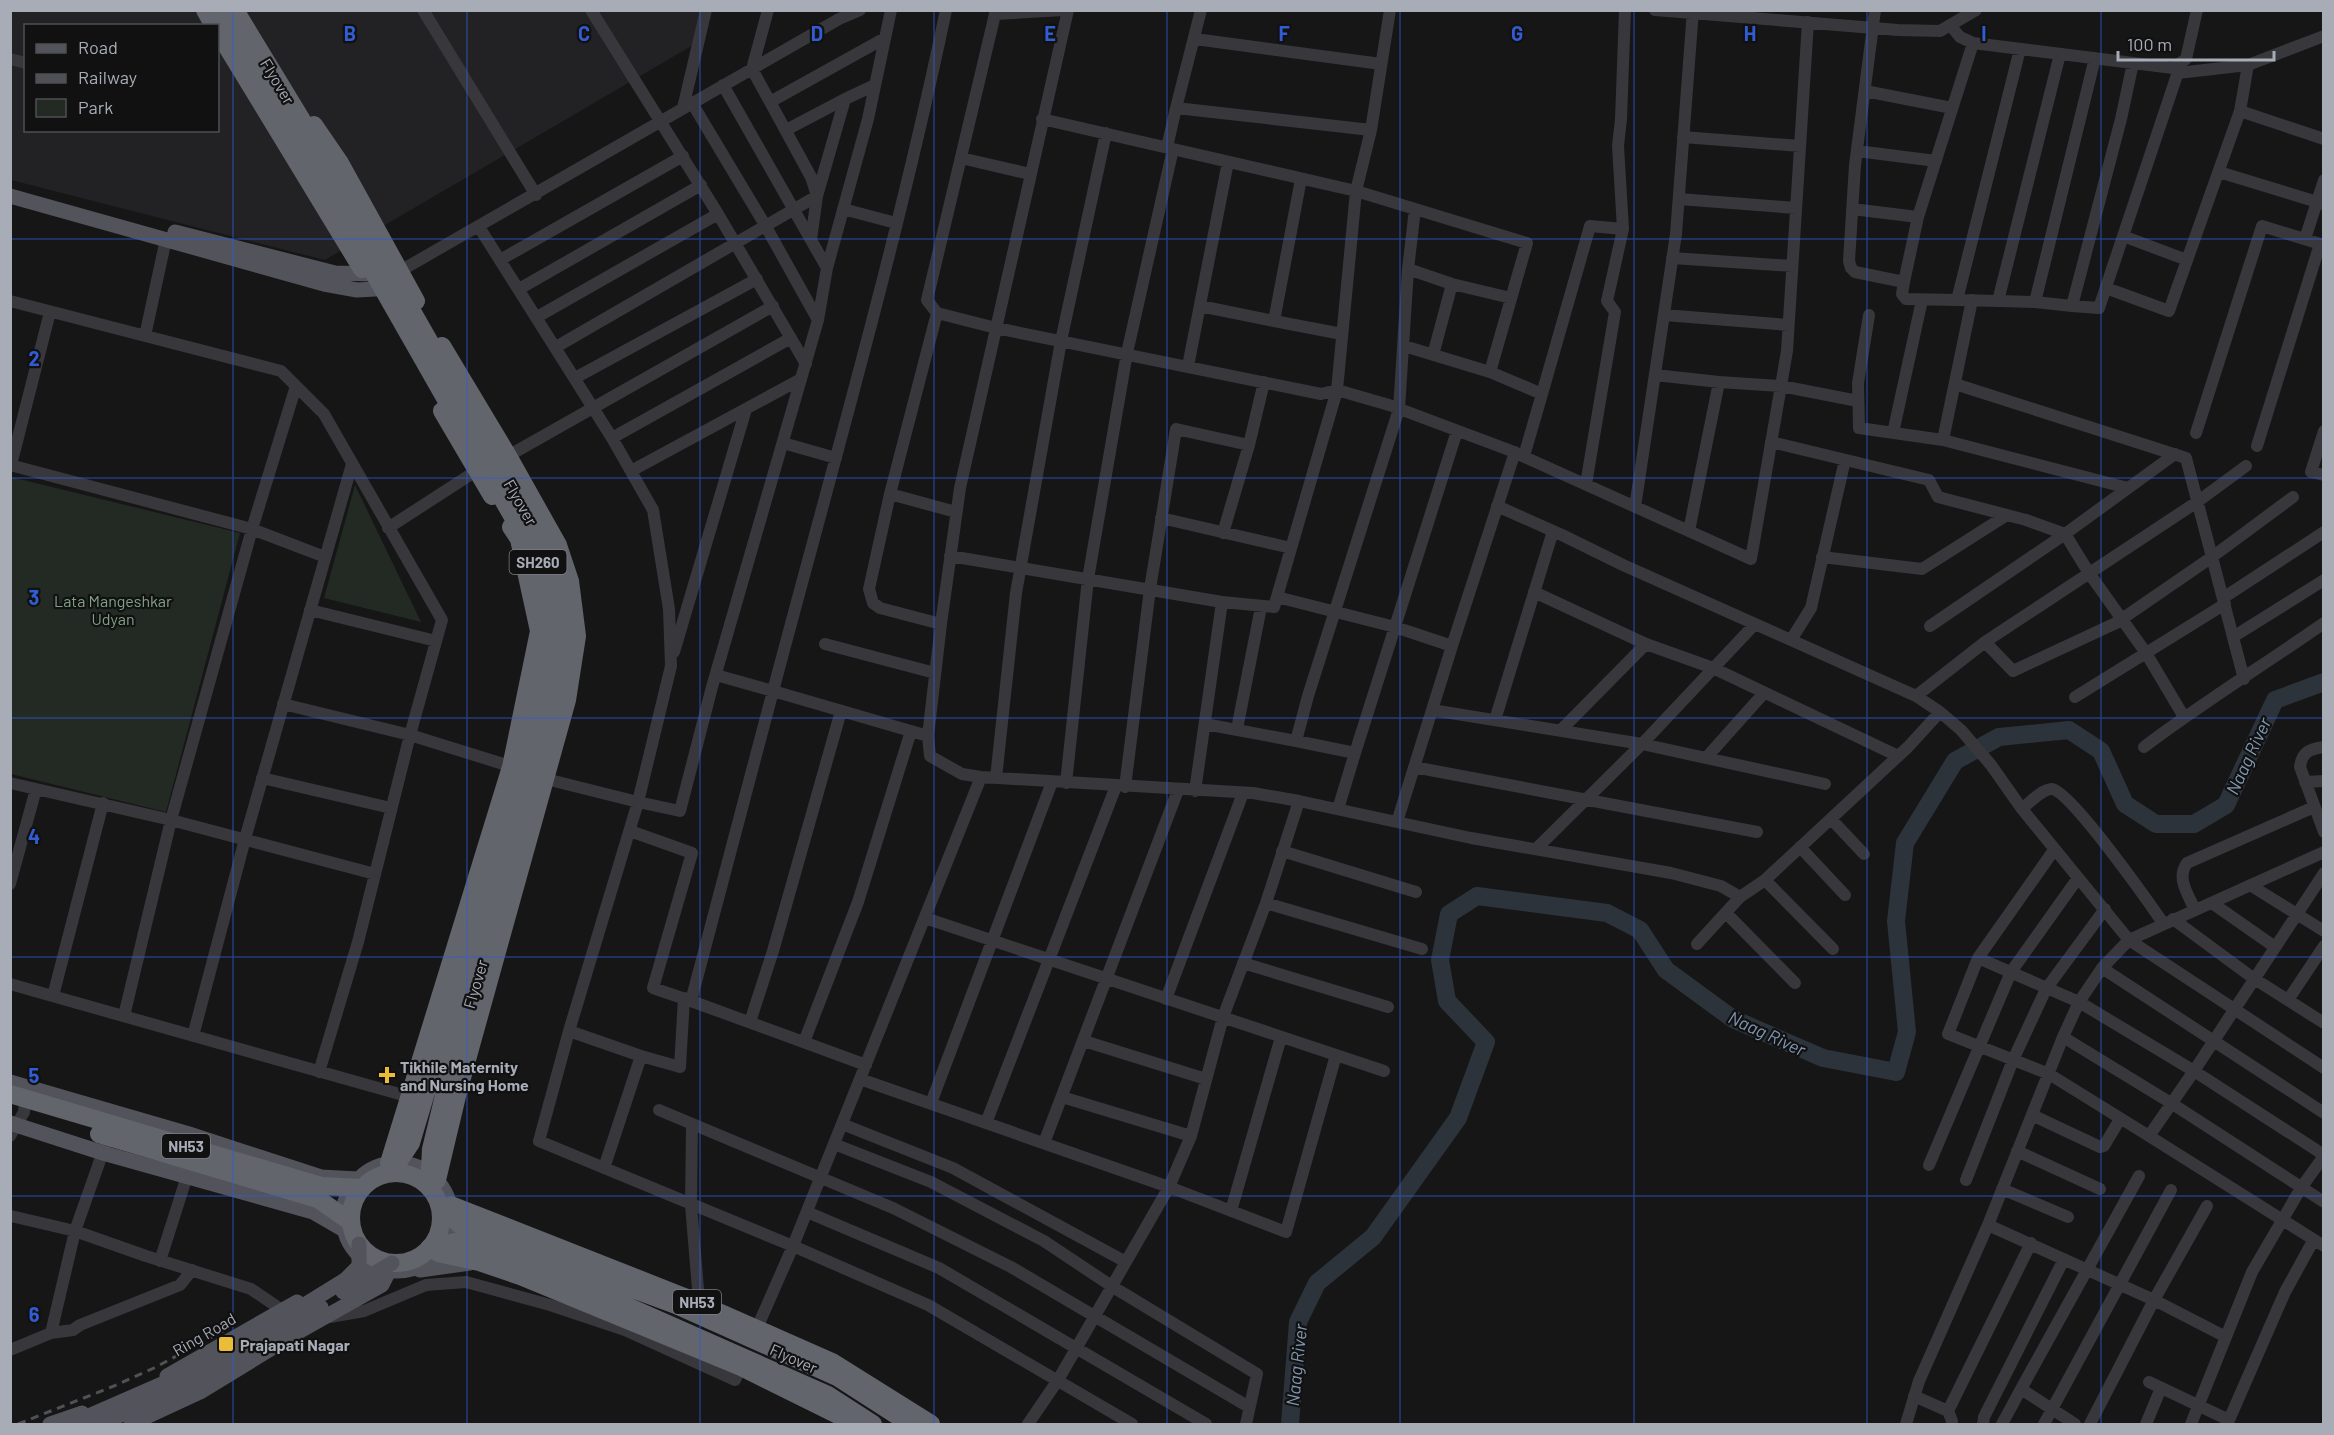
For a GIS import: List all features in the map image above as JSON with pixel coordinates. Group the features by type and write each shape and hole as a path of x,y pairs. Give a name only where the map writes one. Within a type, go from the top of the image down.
{"highway":[{"path":"205,10 213,24"},
{"name":"Flyover","path":"219,10 334,202 538,563 552,634 510,812 411,1143 390,1168"},
{"name":"Flyover","path":"235,10 323,155 550,553 567,634 530,792 455,1050 431,1149 433,1183 445,1206 460,1225 676,1305 837,1377 910,1425"},
{"path":"245,10 290,88 340,163 404,279 558,545 570,581 577,636 567,700 546,780 433,1183 390,1168 370,1181 360,1183 347,1226"},
{"name":"SH260","path":"219,34 370,283 476,471 519,539 539,631 511,767 390,1168"},
{"name":"NH53","path":"19,1090 321,1186 360,1183"},
{"path":"12,1122 318,1199 354,1234 357,1248 380,1260 388,1273"},
{"path":"434,1250 445,1206"},
{"name":"NH53","path":"445,1206 682,1296 757,1328 832,1362 931,1425"},
{"name":"Flyover","path":"388,1273 406,1262 455,1242 627,1306 828,1395 873,1425"},
{"name":"NH53","path":"434,1250 479,1262 741,1367 856,1425"},
{"path":"557,1292 571,1254"}],"main road":[{"path":"10,186 370,283"},
{"path":"10,196 324,284 357,290 370,283 404,279"},
{"name":"NH53","path":"10,1082 19,1090 189,1134 321,1177 360,1183"},
{"name":"NH53","path":"12,1122 103,1153 313,1212 347,1226"},
{"name":"Ring Road","path":"51,1425 147,1387 282,1310 353,1267 357,1248"},
{"name":"Ring Road","path":"70,1425 212,1362 345,1280 359,1266 357,1248"},
{"path":"99,1425 220,1373 371,1273 479,1262"},
{"path":"136,1424 200,1392 322,1318 388,1273"}],"street":[{"path":"423,10 536,195"},
{"path":"591,10 736,243 806,364"},
{"path":"706,10 687,106 765,225 818,320"},
{"path":"768,10 752,69 811,177 817,196"},
{"path":"829,25 832,10"},
{"path":"404,279 479,227 723,85 860,10"},
{"path":"283,704 410,735 546,780 680,811 716,675 818,320 827,268 875,85 891,10"},
{"path":"569,1031 680,1067 688,1000 836,458 896,224 946,10"},
{"path":"1740,897 1721,886 1671,873 1536,849 1299,801 1243,793 981,777 962,774 930,756 928,736 935,673 960,488 996,328 1066,10 996,12 927,300 937,313 996,328 1321,394 1337,390 1399,409 1519,454 1751,559 1781,386 1788,326 1808,22"},
{"path":"1066,783 1088,579 1127,354 1170,148 1176,108 1201,10"},
{"path":"950,556 1222,602 1274,607 1337,390 1356,191 1371,130 1390,10"},
{"path":"1586,484 1615,312 1607,301 1623,229 1618,146 1625,10"},
{"path":"1655,10 1745,14 1808,22 1940,31 1969,13"},
{"path":"1875,10 1857,151 1849,261 1851,268 1856,272 1904,282"},
{"path":"1973,43 1918,217 1904,282 1903,298 2035,302 2099,308 2179,68 2186,59 2197,10"},
{"path":"1635,507 1679,199 1693,12"},
{"path":"1950,25 1960,37 1973,43 2173,68 2248,64 2324,36"},
{"path":"770,102 885,38"},
{"path":"1195,39 1381,64"},
{"path":"1957,300 2020,49"},
{"path":"1998,301 2061,54"},
{"path":"2035,302 2096,58"},
{"path":"2072,306 2121,119 2133,63"},
{"path":"2106,288 2169,311 2240,111 2248,64"},
{"path":"723,85 827,268"},
{"path":"786,130 875,85"},
{"path":"1865,91 1952,108"},
{"path":"811,240 817,196 845,99"},
{"path":"1176,108 1371,130"},
{"path":"2240,111 2324,139"},
{"path":"1042,118 1356,191 1527,243 1490,372"},
{"path":"996,778 1021,569 1061,341 1106,133"},
{"path":"1683,137 1800,146"},
{"path":"1857,151 1936,161"},
{"path":"500,260 683,156"},
{"path":"961,158 1030,174"},
{"path":"1188,366 1228,162"},
{"path":"2219,172 2320,203"},
{"path":"1274,321 1301,179"},
{"path":"2305,239 2320,203 2324,180"},
{"path":"519,289 700,185"},
{"path":"556,347 817,196"},
{"path":"1679,199 1796,208"},
{"path":"843,209 896,224"},
{"path":"1296,741 1334,612 1399,409 1408,269 1415,209"},
{"path":"1852,209 1918,217"},
{"path":"537,317 718,214"},
{"path":"1397,822 1497,506 1542,393 1590,225 1623,229"},
{"path":"2196,433 2262,226 2321,244 2257,446"},
{"path":"479,227 594,408 653,510 669,609 671,661"},
{"path":"2124,236 2187,260"},
{"path":"145,336 166,239"},
{"path":"1672,258 1792,266"},
{"path":"1408,269 1452,284 1511,298"},
{"path":"575,378 757,279"},
{"path":"1433,355 1452,284"},
{"path":"1893,433 1922,300"},
{"path":"1943,440 1972,300"},
{"path":"10,301 281,371 324,414 442,620 410,735 358,942 319,1072"},
{"path":"508,456 773,306"},
{"path":"1200,306 1342,334"},
{"path":"50,312 11,465 252,529 325,557"},
{"path":"937,313 890,494 869,589 873,603 880,608 941,624"},
{"path":"1664,315 1788,326"},
{"path":"1869,315 1858,383 1859,428 1943,440 2128,488"},
{"path":"612,438 791,338"},
{"path":"1404,346 1490,372 1542,393"},
{"path":"1655,375 1781,386 1858,401"},
{"path":"631,471 801,379"},
{"path":"1223,532 1249,445 1264,382"},
{"path":"1689,531 1719,382"},
{"path":"1955,384 2186,458 2244,679"},
{"path":"123,1016 171,820 252,529 296,386"},
{"path":"746,409 671,661 638,802 569,1031 539,1141 793,1246 928,1305 1132,1425"},
{"path":"986,1123 1048,959 1120,787 1176,429 1249,445"},
{"path":"1338,809 1457,431"},
{"path":"2324,431 2311,472 2324,474"},
{"path":"1771,442 1929,480 1938,497 2007,515 2065,534 2089,573 2146,653 2184,717"},
{"path":"783,443 836,458"},
{"path":"1930,626 2065,534 2175,454"},
{"path":"1791,640 1811,609 1845,459"},
{"path":"193,1036 245,839 352,464"},
{"path":"1916,696 1985,642 2197,502 2246,466"},
{"path":"388,528 476,471"},
{"path":"890,494 956,512"},
{"path":"1985,642 2013,671 2121,620 2293,497"},
{"path":"1497,506 1916,696 1940,712 1960,730 1990,765 2022,809 2129,940 2324,1068"},
{"path":"1822,557 1922,569 2007,515"},
{"path":"1161,518 1291,548"},
{"path":"1495,720 1553,531"},
{"path":"2075,697 2146,653 2324,532"},
{"path":"2233,637 2324,580"},
{"path":"1534,592 1646,644 1713,668 1898,756"},
{"path":"1277,597 1395,627 1452,646"},
{"path":"1195,791 1222,602"},
{"path":"1237,729 1261,607"},
{"path":"310,610 436,641"},
{"path":"2144,747 2184,717 2244,679 2324,623"},
{"path":"1536,849 1642,744 1755,624"},
{"path":"825,644 935,673"},
{"path":"1561,730 1646,644"},
{"path":"716,675 928,736"},
{"path":"1706,758 1764,693"},
{"path":"1432,710 1642,744 1825,784"},
{"path":"750,1022 774,951 841,711"},
{"path":"1697,944 1740,897 1765,880 1831,819 1898,756 1940,712"},
{"path":"1205,724 1355,753"},
{"path":"804,1042 858,902 910,731"},
{"path":"2324,747 2312,748 2302,756 2300,767 2324,832"},
{"path":"1414,767 1757,832"},
{"path":"322,1318 364,1311 426,1285 466,1282 550,1305 625,1330 735,1380 807,1212 981,777"},
{"path":"262,778 391,808"},
{"path":"930,1103 1052,782"},
{"path":"2305,782 2324,782"},
{"path":"10,783 104,803 375,874"},
{"path":"10,885 36,789"},
{"path":"2022,809 2044,792 2052,789 2059,791 2100,837 2168,921 2323,1022"},
{"path":"1044,1143 1178,790"},
{"path":"1166,999 1243,793"},
{"path":"1028,1425 1058,1380 1169,1187 1191,1136 1223,1017 1266,903 1299,801"},
{"path":"53,996 104,803"},
{"path":"2195,910 2181,879 2181,870 2187,863 2314,807"},
{"path":"1831,819 1864,854"},
{"path":"630,831 692,853 653,988 866,1065"},
{"path":"1800,847 1845,895"},
{"path":"2054,849 1978,958 1948,1034 2049,1074 2318,1244 2285,1292 2228,1422 2149,1382"},
{"path":"1282,851 1416,892"},
{"path":"1906,1425 1914,1396 1988,1225 2063,1037 2079,1002 2102,969 2129,940 2324,852"},
{"path":"2149,1136 2324,873"},
{"path":"1929,1165 2011,972 2078,878"},
{"path":"1765,880 1833,949"},
{"path":"2250,885 2324,931"},
{"path":"1266,903 1422,949"},
{"path":"2212,903 2275,947"},
{"path":"1966,1180 2013,1060 2046,989 2105,909"},
{"path":"1726,913 1795,983"},
{"path":"925,918 1384,1071"},
{"path":"2288,1000 2324,946"},
{"path":"1978,958 2079,1002 2194,1071 2324,1155 2301,1188 2252,1272 2191,1425"},
{"path":"1243,963 1388,1007"},
{"path":"2102,969 2324,1113"},
{"path":"10,984 410,1097"},
{"path":"1231,1210 1281,1037"},
{"path":"2063,1037 2171,1103 2324,1202"},
{"path":"1084,1041 1206,1079"},
{"path":"860,1079 1169,1187 1286,1232 1336,1055"},
{"path":"604,1168 641,1056"},
{"path":"12,1122 24,1112 19,1090"},
{"path":"1062,1097 1191,1136"},
{"path":"659,1110 893,1208 1011,1267 1094,1318 1249,1407"},
{"path":"51,1333 75,1231 103,1153 112,1113"},
{"path":"2032,1115 2091,1145 2100,1147 2104,1146 2120,1119"},
{"path":"692,1124 691,1205 699,1301 757,1328"},
{"path":"842,1124 953,1168 1126,1262"},
{"path":"834,1144 931,1182 1044,1241 1113,1287 1257,1374 1246,1425"},
{"path":"2017,1151 2100,1189"},
{"path":"160,1261 187,1176"},
{"path":"2002,1425 2139,1176"},
{"path":"2002,1189 2068,1217"},
{"path":"2044,1425 2171,1190"},
{"path":"2090,1425 2154,1300 2207,1206"},
{"path":"807,1212 939,1268 1206,1425"},
{"path":"10,1216 75,1231 160,1261 251,1289 282,1310"},
{"path":"1988,1225 2120,1284 2226,1336"},
{"path":"1948,1411 2031,1243"},
{"path":"1983,1425 1984,1417 2064,1259"},
{"path":"10,1350 51,1333 73,1330 80,1325 180,1285 192,1270"},
{"path":"2146,1425 2161,1388"},
{"path":"2021,1389 2075,1425"},
{"path":"1914,1396 1948,1411 1952,1425"}],"shaded area":[{"path":"10,11 708,11 700,41 325,260 11,180"}],"green space":[{"name":"Lata Mangeshkar Udyan","path":"11,477 240,533 166,812 11,774"},
{"path":"355,485 421,622 324,598"}],"waterway":[{"name":"Naag River","path":"1290,1424 1298,1322 1317,1283 1373,1237 1458,1118 1486,1042 1447,1001 1440,960 1449,914 1477,896 1607,913 1640,930 1666,970 1733,1019 1823,1058 1896,1072 1907,1032 1896,921 1905,843 1955,761 1999,737 2069,730 2101,751 2125,804 2156,824 2194,824 2226,805 2275,700 2324,682"}],"railway":[{"path":"18,1424 154,1368 223,1331"}],"place":[{"name":"Tikhile Maternity and Nursing Home","path":"387,1075"},
{"name":"Prajapati Nagar","path":"226,1344"}]}
